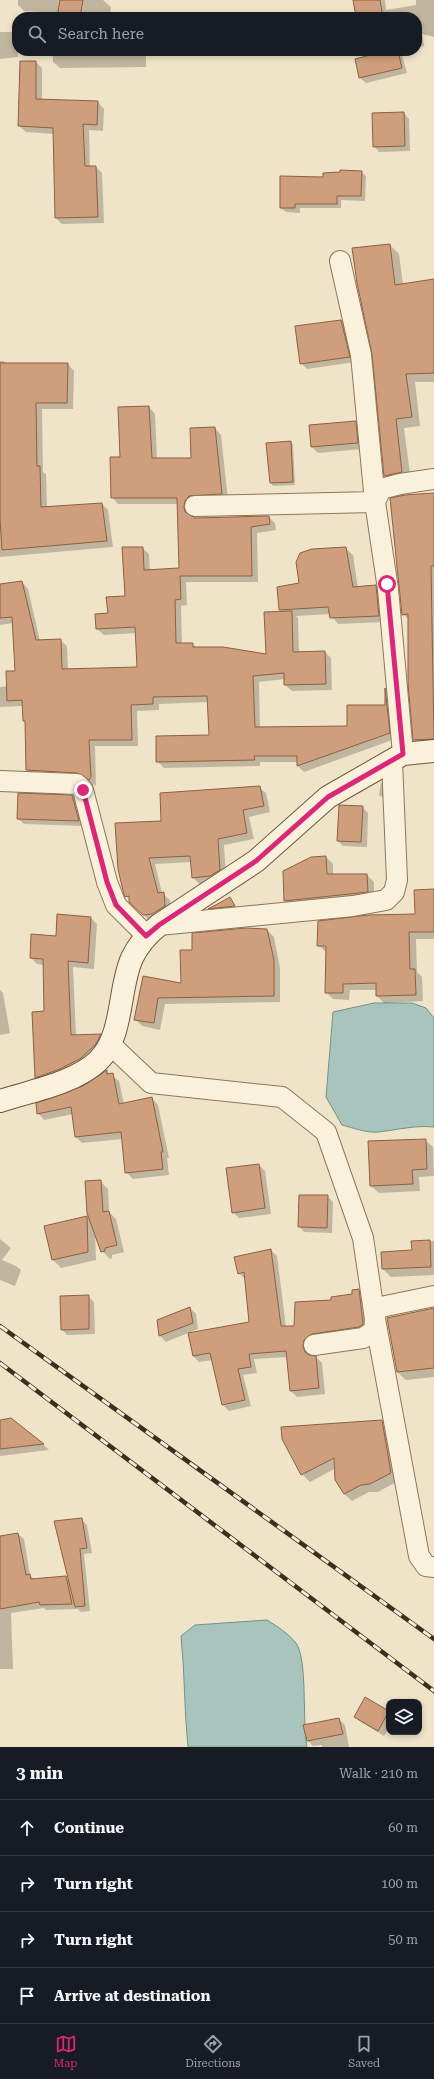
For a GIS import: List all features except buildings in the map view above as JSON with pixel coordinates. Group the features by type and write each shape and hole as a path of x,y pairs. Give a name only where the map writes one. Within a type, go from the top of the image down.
{"main road":[{"path":"0,1101 74,1077 98,1061 111,1045 132,958 153,930 256,861 328,797 398,758 434,751"}],"street":[{"path":"0,781 77,784 83,790 107,882 116,905 153,930 353,906 386,900 394,892 397,880 398,758 388,589 375,502 361,355 340,261"},
{"path":"375,502 381,489 400,484 434,479"},
{"path":"195,506 375,502"},
{"path":"111,1045 151,1083 282,1097 326,1132 362,1238 375,1319 419,1556 426,1566 434,1566"},
{"path":"314,1344 363,1338 374,1332 376,1308 434,1296"}],"water":[{"path":"374,1003 412,1003 426,1008 434,1018 434,1127 413,1127 374,1132 355,1129 342,1125 326,1097 333,1012"},
{"path":"267,1620 290,1636 300,1651 307,1747 188,1747 181,1636 195,1625"}],"railway":[{"path":"0,1326 434,1639"},
{"path":"0,1363 434,1691"}],"route":[{"path":"83,790 107,882 116,905 146,936 159,925 256,861 328,797 403,754 387,584"}]}
